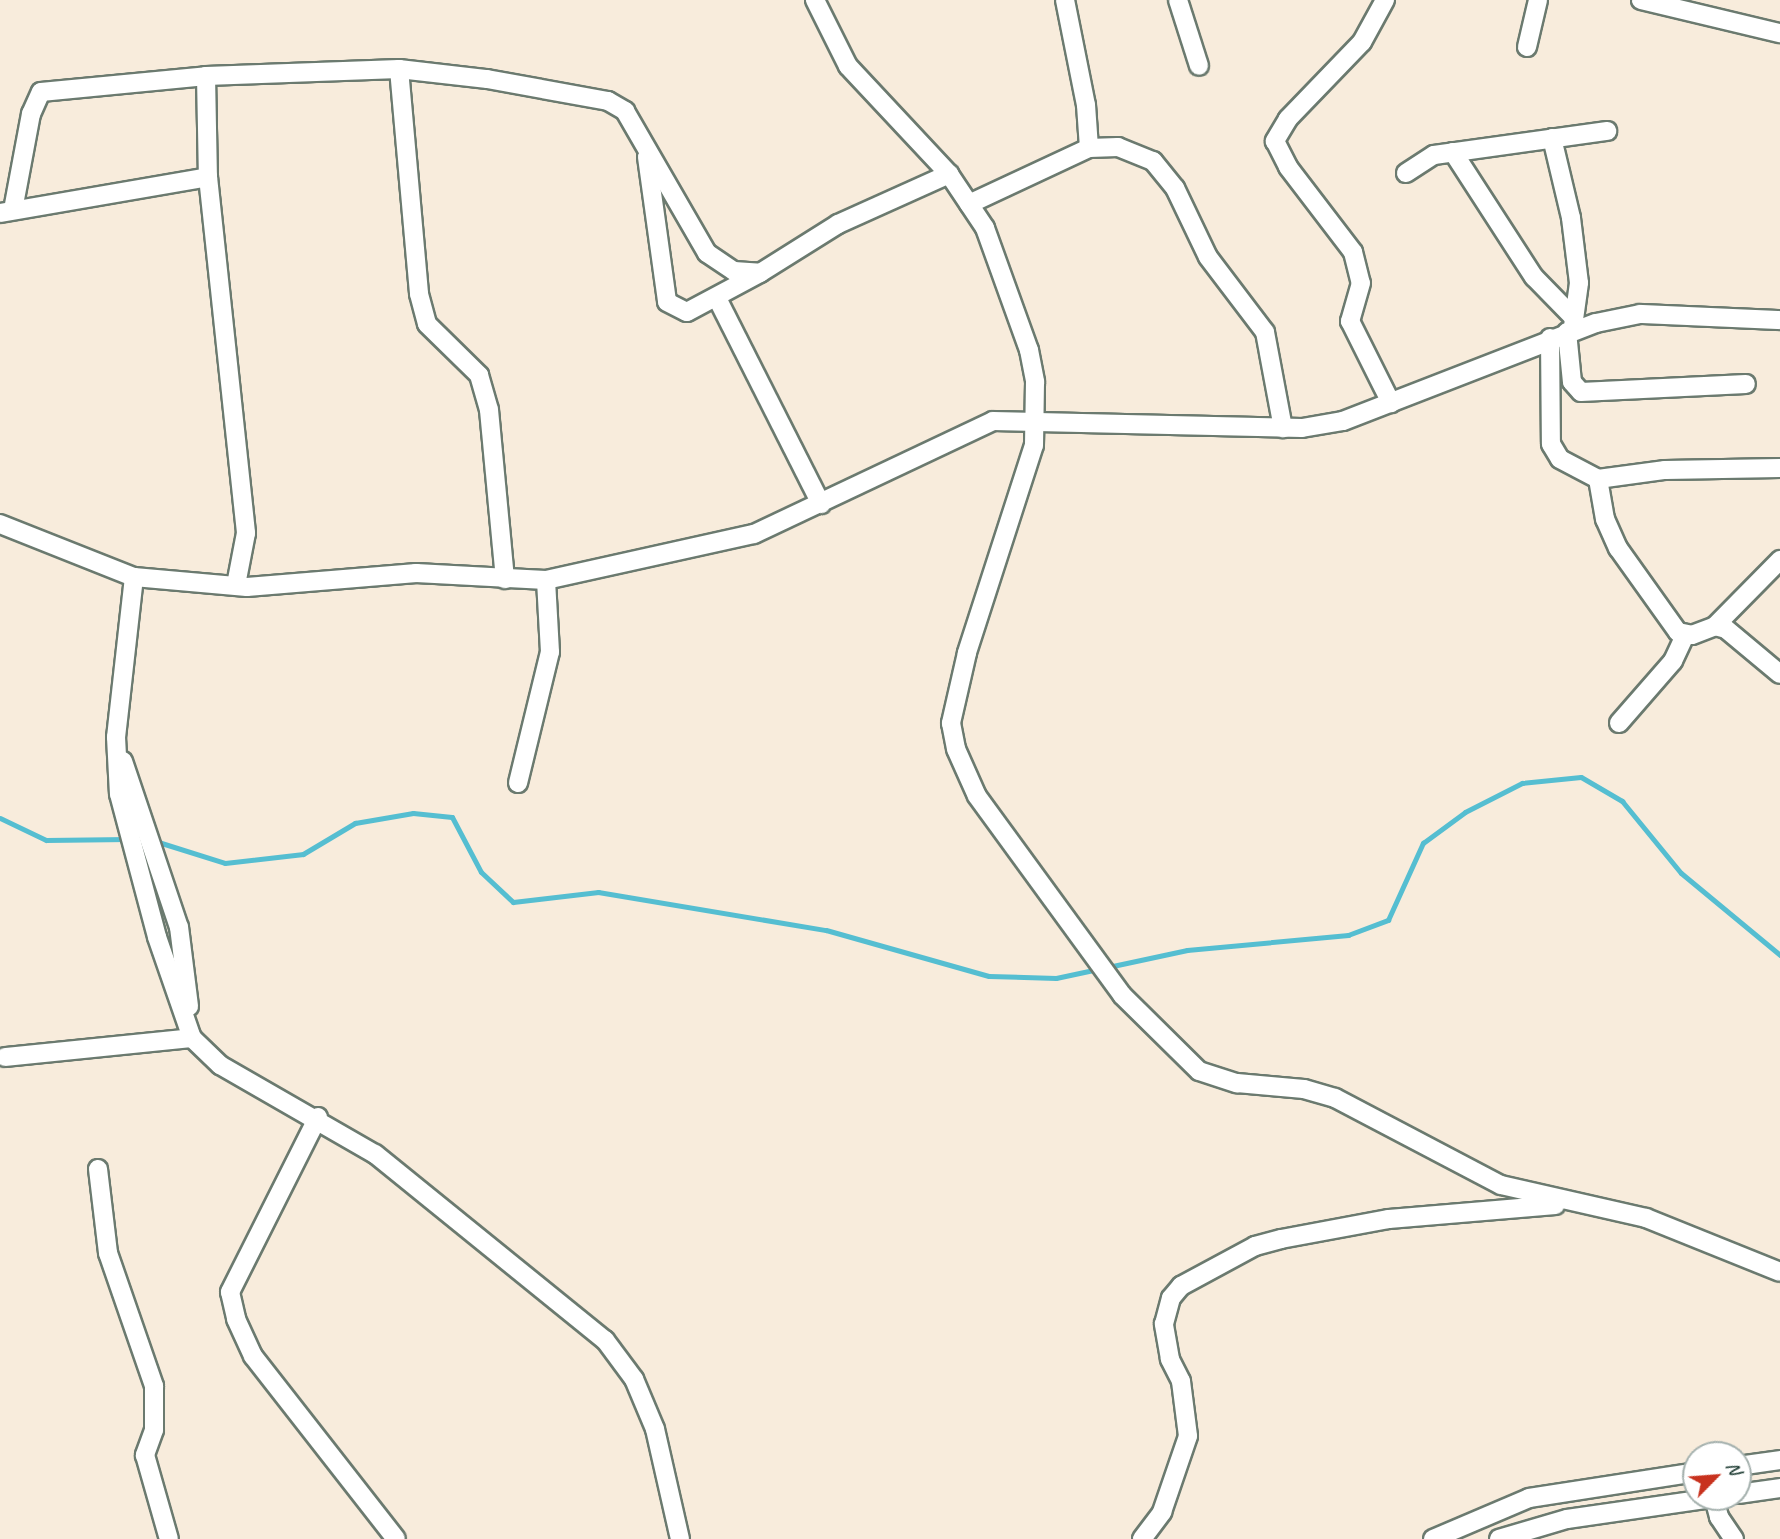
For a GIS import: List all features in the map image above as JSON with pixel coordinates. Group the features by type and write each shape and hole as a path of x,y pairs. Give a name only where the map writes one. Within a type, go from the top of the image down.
{"street":[{"path":"815,0 848,66 949,174 985,228 1029,350 1035,383 1031,419 1034,445 968,653 951,723 956,749 977,796 1122,995 1199,1072 1237,1083 1304,1088 1335,1098 1489,1180 1572,1204 1646,1217 1780,1272"},
{"path":"1065,0 1086,105 1089,148"},
{"path":"1178,0 1199,66"},
{"path":"1385,0 1362,42 1287,119 1275,141 1288,167 1353,252 1360,283 1350,321 1391,403"},
{"path":"1527,47 1538,0"},
{"path":"1641,0 1780,33"},
{"path":"208,177 7,211 31,114 41,92 206,76 399,69 487,79 608,101 625,111 707,253 734,271 760,273"},
{"path":"399,69 419,294 427,324 479,375 489,410 505,579"},
{"path":"206,76 208,177 246,533 236,586"},
{"path":"1406,173 1434,155 1607,131"},
{"path":"1552,138 1566,196 1579,283 1566,330 1551,444 1560,459 1598,479 1665,470 1780,468"},
{"path":"969,204 1089,148 1118,147 1140,154 1166,174 1208,257 1265,332 1283,428"},
{"path":"647,148 667,302 687,312 760,273 838,224 949,174"},
{"path":"1453,152 1566,330 1572,382 1581,392 1746,384"},
{"path":"717,298 821,504"},
{"path":"0,524 134,577 236,586 416,573 546,580 708,548 754,534 821,504 940,442 993,421 1031,419 1149,428 1283,428 1343,421 1566,330 1640,314 1780,320"},
{"path":"1598,479 1605,519 1618,548 1674,629 1685,635 1715,626 1780,560"},
{"path":"134,577 116,737 119,794 157,937 192,1038 220,1065 318,1117 375,1154 605,1340 634,1379 655,1429 680,1539"},
{"path":"518,783 550,652 546,580"},
{"path":"1715,626 1731,632 1780,674"},
{"path":"1619,723 1673,661 1685,635"},
{"path":"116,737 179,927 192,1038"},
{"path":"5,1057 192,1038"},
{"path":"318,1117 230,1292 236,1319 253,1356 396,1539"},
{"path":"98,1169 108,1254 154,1386 154,1430 145,1455 169,1539"},
{"path":"1142,1539 1162,1512 1188,1436 1181,1381 1164,1324 1171,1298 1181,1286 1213,1266 1281,1239 1389,1219 1572,1204"},
{"path":"1752,1464 1780,1460"},
{"path":"1433,1539 1529,1498 1682,1474"},
{"path":"1752,1492 1780,1489"},
{"path":"1499,1539 1567,1519 1682,1503"},
{"path":"1717,1511 1734,1539"}],"waterway":[{"path":"1108,967 1187,950 1348,935 1388,920 1423,843 1465,812 1522,783 1581,777 1622,801 1681,873 1780,955"},
{"path":"155,841 225,863 303,854 355,823 413,813 452,817 481,872 513,902 598,892 826,930 989,976 1056,978 1098,969"},
{"path":"0,818 46,840 128,839"}]}
